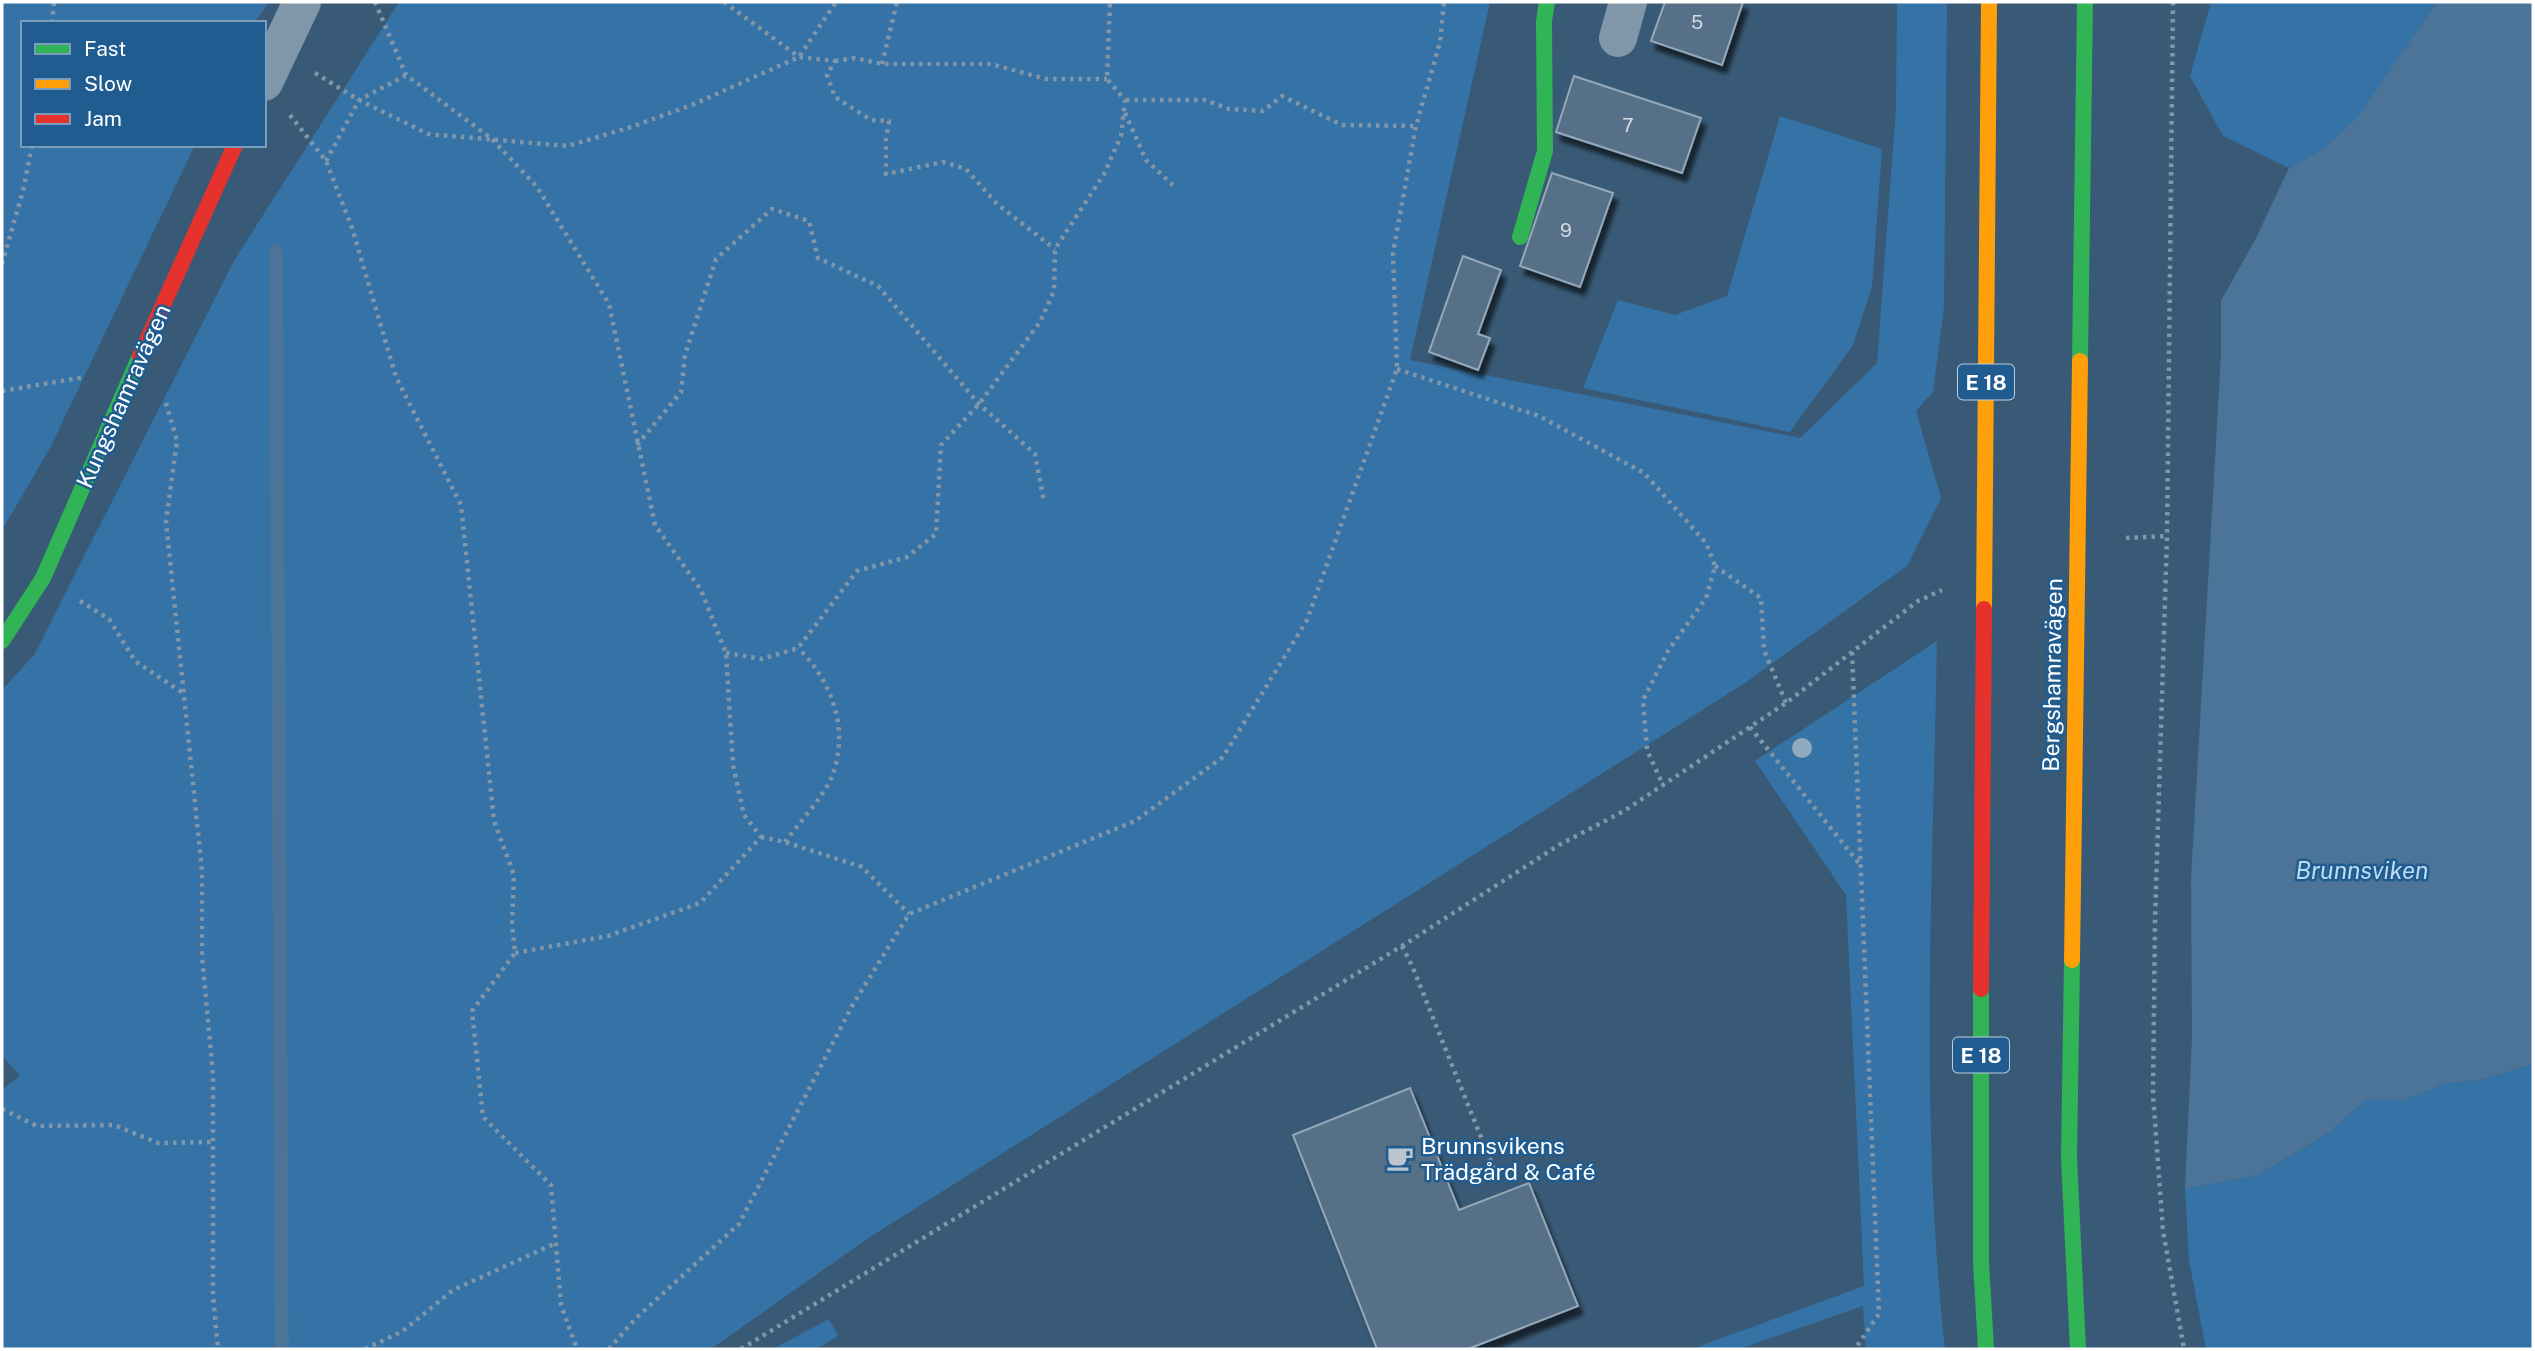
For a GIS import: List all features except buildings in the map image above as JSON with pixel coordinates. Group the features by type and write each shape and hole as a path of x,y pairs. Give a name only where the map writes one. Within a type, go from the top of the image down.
{"main road":[{"path":"1520,237 1545,151 1544,21 1547,2"},
{"name":"E 18","path":"1986,1349 1981,1263 1980,1091 1989,2"},
{"name":"Bergshamravägen","path":"2078,1349 2069,1158 2085,2"},
{"name":"Kungshamravägen","path":"2,641 43,579 146,341 235,147"}],"street":[{"path":"269,72 302,2"},
{"path":"1618,38 1628,2"}],"path":[{"path":"52,21 54,2"},
{"path":"375,2 406,75 492,139 537,187 609,304 655,524 701,590 726,653 733,765 744,815 761,837 862,867 909,914"},
{"path":"724,2 799,57 835,61 855,58 881,64 991,64 1046,79 1107,79"},
{"path":"269,72 359,100 428,134 568,146 692,106 799,57 836,2"},
{"path":"881,64 897,2"},
{"path":"726,653 762,659 798,648 857,571 907,557 936,534 941,445 979,404 1040,322 1054,291 1055,249 1104,174 1121,136 1125,100 1107,79 1110,2"},
{"path":"610,1349 635,1319 739,1224 852,1006 909,914 1135,821 1223,757 1307,620 1397,369 1393,253 1416,126 1440,43 1444,2"},
{"path":"2174,3 2167,536 2155,920 2153,1094 2163,1231 2184,1349"},
{"path":"835,61 827,75 835,97 870,120 889,121 886,174 943,162 966,169 997,204 1055,249"},
{"path":"269,72 326,161 352,228 396,377 461,505 494,821 514,875 512,924 515,953 472,1011 483,1117 551,1185 561,1305 577,1349"},
{"path":"326,161 359,100 406,75"},
{"path":"1125,100 1205,100 1228,109 1263,111 1282,96 1342,125 1416,126"},
{"path":"1124,113 1146,160 1175,187"},
{"path":"2,264 24,187 32,147"},
{"path":"637,446 681,392 685,355 716,259 772,209 809,221 818,258 878,286 979,404 1035,454 1044,502"},
{"path":"146,341 177,441 166,521 202,871 202,956 213,1075 213,1295 218,1349"},
{"path":"2,391 134,369"},
{"path":"1397,369 1539,416 1644,473 1706,542 1716,566 1761,598 1764,650 1786,703"},
{"path":"2126,538 2167,536"},
{"path":"1663,785 1647,750 1643,700 1668,651 1706,598 1716,566"},
{"path":"43,579 109,619 135,662 184,694"},
{"path":"741,1349 1402,946 1559,845 1624,811 1786,703 1918,601 1943,589"},
{"path":"785,842 832,778 841,744 834,700 816,665 798,648"},
{"path":"1852,652 1879,1314 1855,1349"},
{"path":"1750,727 1861,867"},
{"path":"515,953 608,936 700,903 761,837"},
{"path":"1402,946 1495,1172"},
{"path":"2,1109 37,1126 114,1125 158,1143 213,1142"},
{"path":"365,1349 403,1331 453,1290 556,1243"}],"shaded area":[{"path":"2,2 269,2 255,21 21,21 21,147 194,147 50,448 2,530"},
{"path":"399,2 1490,2 1410,360 1800,438 1877,363 1896,107 1897,2 1947,2 1944,307 1933,392 1916,411 1941,498 1907,566 1745,683 867,1239 711,1349 2,1349 2,1090 20,1076 2,1055 2,690 34,655 235,259"},
{"path":"2211,2 2437,2 2357,119 2322,150 2289,168 2223,136 2190,76"},
{"path":"1780,116 1882,149 1872,287 1853,345 1790,432 1583,388 1618,300 1675,315 1727,296"},
{"path":"1937,641 1930,1084 1937,1261 1945,1349 1866,1349 1863,1306 1739,1349 1692,1349 1864,1286 1846,895 1755,761"},
{"path":"2533,1064 2533,1349 2206,1349 2189,1260 2185,1189 2258,1175 2329,1133 2365,1100 2405,1100 2446,1083 2481,1080"},
{"path":"829,1319 838,1336 817,1349 773,1349"}],"water":[{"name":"Brunnsviken","path":"2437,2 2533,2 2533,1064 2481,1080 2446,1083 2405,1100 2365,1100 2329,1133 2258,1175 2185,1189 2192,1038 2191,879 2221,355 2221,301 2256,238 2289,168 2322,150 2356,119"}],"waterway":[{"path":"276,251 282,1349"}],"traffic: fast":[{"path":"1520,237 1545,151 1544,21 1547,2"},
{"path":"2080,361 2085,2"},
{"path":"2,641 43,578 140,356"},
{"path":"2072,960 2069,1158 2078,1349"},
{"path":"1981,989 1981,1263 1986,1349"}],"traffic: slow":[{"path":"1984,609 1989,2"},
{"path":"2072,960 2080,361"}],"traffic: jam":[{"path":"140,356 234,147"},
{"path":"1981,989 1984,609"}],"place":[{"name":"Brunnsvikens Trädgård & Café","path":"1400,1158"}]}
